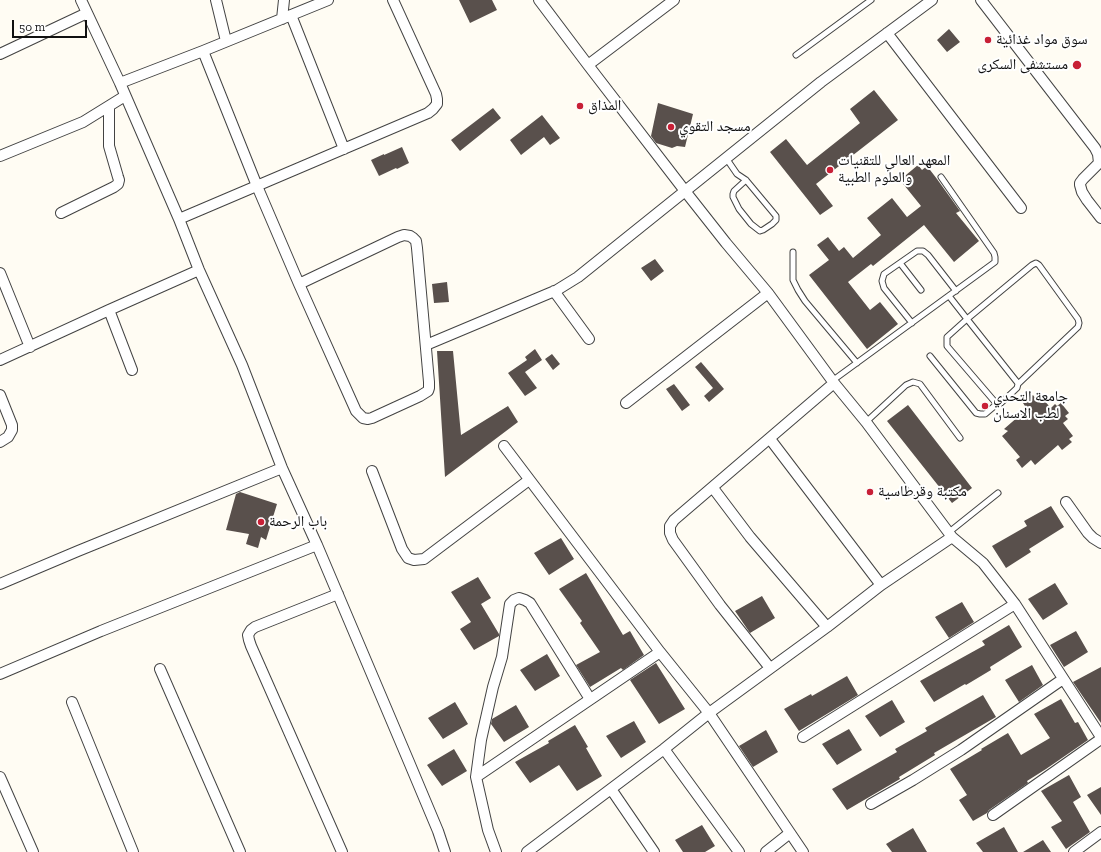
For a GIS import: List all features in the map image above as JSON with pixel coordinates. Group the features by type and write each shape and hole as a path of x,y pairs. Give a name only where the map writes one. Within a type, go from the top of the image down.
{"street":[{"path":"81,0 120,83 179,219 199,270 242,365 282,468 338,594 432,817 445,852"},
{"path":"216,0 226,41"},
{"path":"284,0 287,17 344,149"},
{"path":"120,83 328,0"},
{"path":"179,219 433,110 437,104 436,94 393,0"},
{"path":"539,0 726,243 768,293 833,382 866,422 950,535 983,563 1015,604 1101,738 993,815"},
{"path":"588,65 673,0"},
{"path":"426,345 554,291 578,277 820,82 932,0"},
{"path":"981,0 1095,148 1098,154 1099,163 1083,179 1080,185 1087,200 1101,218"},
{"path":"0,54 87,13"},
{"path":"887,33 1021,208"},
{"path":"203,51 257,186 299,284 356,411 363,418 372,418 428,391 426,345 417,248 414,238 404,235 398,237 299,284"},
{"path":"0,156 82,122 125,96"},
{"path":"61,213 118,184 119,180 110,146 109,106"},
{"path":"0,360 199,270"},
{"path":"0,273 30,347"},
{"path":"554,291 589,339"},
{"path":"626,403 768,293"},
{"path":"109,310 132,370"},
{"path":"770,668 720,605 673,540 670,533 670,526 674,520 770,439 833,382"},
{"path":"0,395 12,426 12,430 8,437 0,442"},
{"path":"770,439 881,585"},
{"path":"504,446 660,652 709,713 803,852"},
{"path":"0,584 282,468"},
{"path":"372,471 402,549 408,558 414,560 424,559 529,480"},
{"path":"713,488 750,537 826,627"},
{"path":"1066,502 1088,533 1093,538 1100,539"},
{"path":"527,852 664,749 709,713 950,535"},
{"path":"0,674 101,631 317,545"},
{"path":"338,594 255,627 251,630 248,637 342,852"},
{"path":"496,852 485,817 476,777 481,740 493,687 502,657 510,604 514,600 519,598 530,603 590,699"},
{"path":"803,737 1015,604"},
{"path":"476,777 660,652"},
{"path":"160,669 240,852"},
{"path":"871,804 955,754 1063,679"},
{"path":"72,702 133,852"},
{"path":"664,749 739,852"},
{"path":"0,777 33,852"},
{"path":"611,789 654,852"},
{"path":"1074,852 1101,832"},
{"path":"766,852 790,833"}],"lane":[{"path":"796,55 871,0"},
{"path":"726,158 736,174 746,180 776,216 776,220 772,224 760,231 739,209 733,197 734,191 746,180"},
{"path":"833,382 994,262 994,253 940,177"},
{"path":"912,323 884,288 882,281 884,274 917,251 923,251 928,255 956,291"},
{"path":"793,252 793,280 798,290 857,363"},
{"path":"900,263 921,290"},
{"path":"930,356 976,413 985,414 998,403 1001,403 1017,388 1018,384 1078,327 1080,323 1039,265 1036,263 1032,265 947,337 947,346 995,402 998,403"},
{"path":"949,296 1018,384"},
{"path":"866,422 906,385 913,382 920,384 960,438"},
{"path":"950,535 998,493"}],"building":[{"path":"459,0 492,0 497,10 470,23"},
{"path":"949,29 960,42 947,52 937,40"},
{"path":"874,90 898,120 816,184 833,206 820,215 770,152 786,139 807,165 860,123 850,109"},
{"name":"مسجد التقوي","path":"658,103 693,114 685,147 677,146 672,148 656,143 651,136"},
{"path":"493,108 501,118 460,151 451,140"},
{"path":"542,115 560,138 550,145 544,137 521,155 510,140"},
{"path":"402,147 409,163 379,176 371,160"},
{"path":"918,165 922,170 927,166 960,211 956,213 979,241 954,262 924,225 873,266 871,264 848,282 870,310 880,302 898,324 867,349 809,275 829,260 817,245 828,237 839,251 844,247 853,258 881,235 867,218 892,198 907,217 921,206 900,180"},
{"path":"655,259 664,271 651,281 641,268"},
{"path":"447,282 449,302 434,303 432,284"},
{"path":"535,349 542,360 525,372 537,388 525,396 508,373 527,360 525,357"},
{"path":"437,351 453,351 461,435 508,406 518,422 445,477"},
{"path":"552,354 560,364 553,370 545,359"},
{"path":"701,362 724,389 709,402 704,396 713,388 695,367"},
{"path":"674,384 690,405 682,411 666,389"},
{"path":"1033,395 1035,398 1039,395 1051,408 1055,404 1057,406 1061,403 1069,413 1065,416 1068,419 1063,423 1073,436 1069,439 1072,442 1062,450 1058,445 1035,465 1031,460 1022,468 1016,460 1020,457 1002,436 1008,431 1004,429 1027,409 1023,403"},
{"path":"908,405 972,488 952,503 887,421"},
{"path":"240,492 277,504 266,540 261,537 258,548 246,544 249,534 226,530 236,494"},
{"path":"1051,506 1064,527 1029,549 1031,552 1006,568 992,546 1027,526 1024,521"},
{"path":"561,538 574,559 549,575 534,553"},
{"path":"586,573 623,635 630,631 644,655 623,670 621,668 590,687 576,665 600,652 580,623 582,621 559,589"},
{"path":"478,577 491,598 481,604 499,636 474,650 460,629 471,622 451,592"},
{"path":"1055,583 1068,604 1043,620 1028,599"},
{"path":"762,596 775,618 750,633 735,611"},
{"path":"962,602 974,622 949,638 935,617"},
{"path":"1009,625 1022,647 990,667 991,670 934,702 920,681 985,645 982,641"},
{"path":"1076,631 1088,652 1064,667 1050,645"},
{"path":"547,654 560,676 535,691 520,670"},
{"path":"656,663 685,709 659,724 630,680"},
{"path":"1032,665 1043,685 1019,702 1005,680"},
{"path":"1101,667 1101,723 1073,682"},
{"path":"847,676 858,695 799,731 784,709 811,694 812,696"},
{"path":"983,695 996,717 934,753 935,755 899,777 900,779 847,810 832,789 897,752 895,749 927,731 925,728"},
{"path":"1061,699 1075,723 1078,722 1088,740 1027,781 1028,783 989,810 987,813 973,821 959,800 967,795 950,769 1008,733 1021,755 1050,738 1034,714"},
{"path":"892,700 905,722 880,737 865,716"},
{"path":"455,702 468,724 443,739 428,718"},
{"path":"516,705 529,727 504,742 491,724 492,719"},
{"path":"634,721 646,742 621,758 606,736"},
{"path":"575,725 602,776 577,791 559,765 530,783 515,762 549,743 548,741"},
{"path":"849,729 862,750 837,765 822,744"},
{"path":"766,730 778,752 753,767 739,746"},
{"path":"454,749 467,771 442,786 427,765"},
{"path":"1069,775 1081,797 1073,802 1090,832 1066,849 1051,827 1062,821 1041,791"},
{"path":"1101,787 1101,815 1087,795"},
{"path":"702,825 715,846 705,852 683,852 675,840"},
{"path":"1004,827 1018,852 983,852 976,843"},
{"path":"913,828 927,852 892,852 886,844"},
{"path":"1043,840 1051,852 1023,852"}],"place":[{"name":"سوق مواد غذائية","path":"988,40"},
{"name":"مستشفى السكرى","path":"1077,65"},
{"name":"المذاق","path":"580,106"},
{"name":"مسجد التقوي","path":"671,127"},
{"name":"المعهد العالي للتقنيات والعلوم الطبية","path":"830,170"},
{"name":"جامعة التحدي لطب الاسنان","path":"985,406"},
{"name":"مكتبة وقرطاسية","path":"870,492"},
{"name":"باب الرحمة","path":"261,522"}]}
